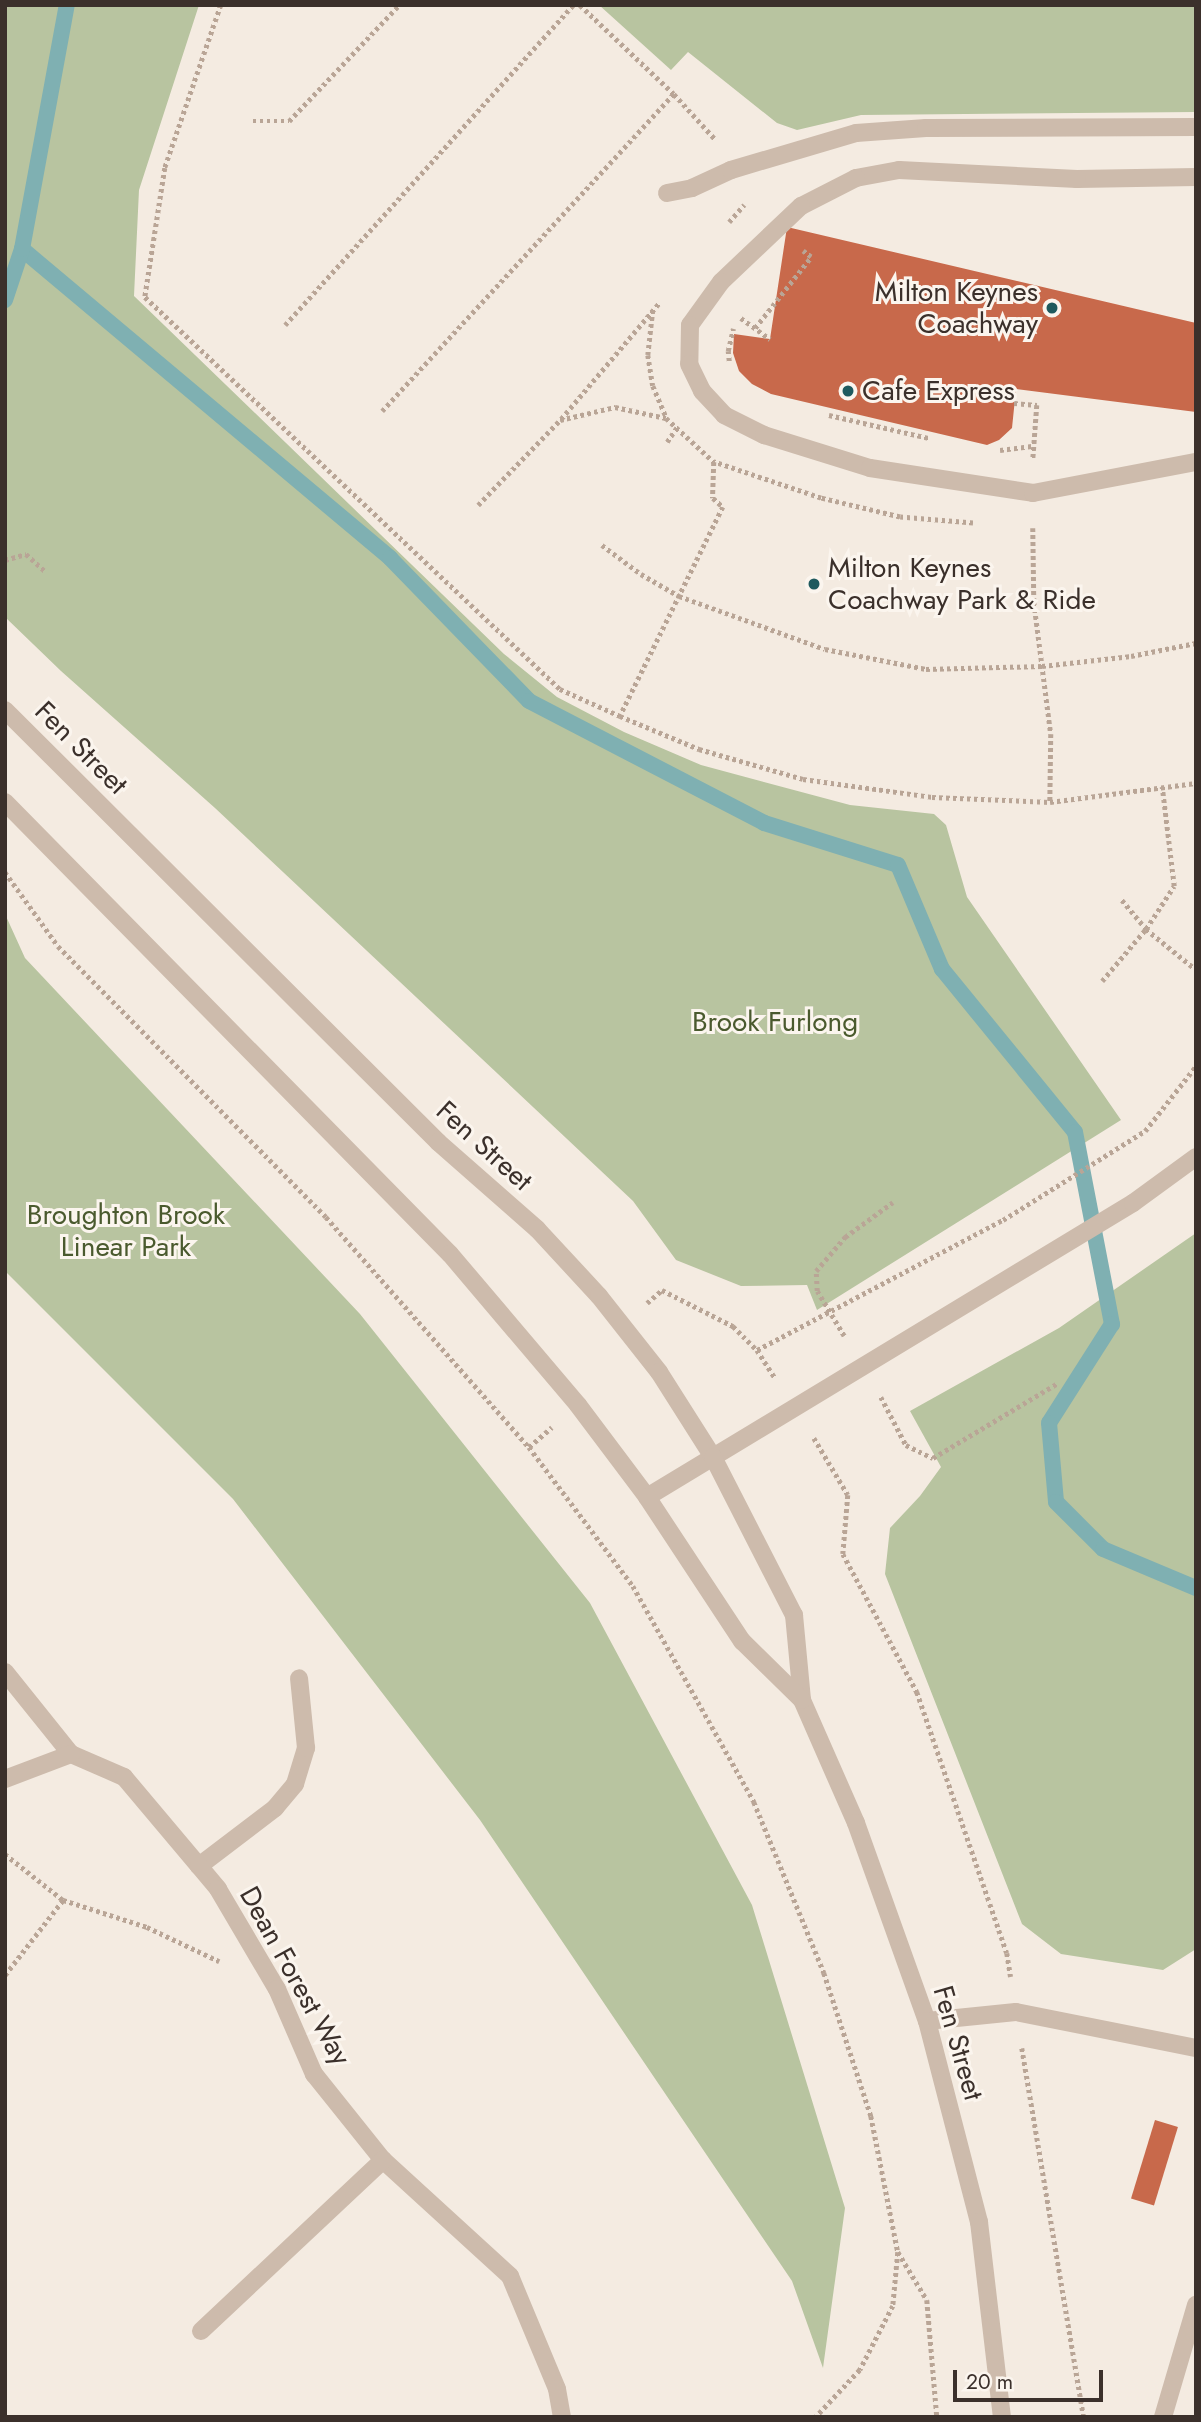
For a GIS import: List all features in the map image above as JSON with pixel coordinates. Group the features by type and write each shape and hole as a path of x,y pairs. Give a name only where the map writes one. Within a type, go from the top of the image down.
{"street":[{"path":"667,193 692,188 731,170 856,133 926,128 1196,127"},
{"path":"1196,177 1077,179 899,170 856,178 801,206 721,282 690,326 689,364 702,391 724,415 764,435 870,468 1033,493 1196,462"},
{"name":"Fen Street","path":"11,716 438,1142 537,1228 659,1372 713,1457 794,1615 802,1700 856,1823 927,2021 979,2222 1002,2417"},
{"name":"Fen Street","path":"5,802 450,1254 578,1405 647,1497 742,1641 802,1700"},
{"path":"647,1497 1133,1203 1195,1158"},
{"name":"Dean Forest Way","path":"5,1672 71,1754 124,1777 199,1866 218,1889 276,1989 314,2074 383,2160 510,2276 557,2389 562,2417"},
{"path":"199,1866 275,1808 295,1784 306,1748 299,1678"},
{"path":"5,1779 71,1754"},
{"path":"927,2021 1016,2011 1196,2048"},
{"path":"201,2331 383,2160"},
{"path":"1163,2417 1196,2305"}],"path":[{"path":"221,5 165,168 145,296 560,690 699,749 803,779 932,797 1050,803 1196,783"},
{"path":"253,121 289,121 399,5"},
{"path":"285,325 573,5"},
{"path":"382,411 674,94"},
{"path":"722,230 748,200"},
{"path":"755,328 811,257 794,244"},
{"path":"478,505 560,420 662,300"},
{"path":"741,318 770,339"},
{"path":"1014,403 1037,405 1032,446 1033,493"},
{"path":"560,420 615,407 666,418 714,462 821,498 900,517 986,523"},
{"path":"667,442 677,427"},
{"path":"620,716 723,507 713,499 714,462"},
{"path":"1021,523 1033,524 1034,602 1051,734 1050,803"},
{"path":"602,545 641,574 679,596 825,649 926,669 1042,666 1131,656 1196,643"},
{"path":"5,560 26,554 46,572"},
{"path":"1101,981 1146,929 1174,886 1161,786"},
{"path":"5,872 58,946 326,1217 529,1447 633,1586 754,1802 824,1973 871,2116 898,2252 893,2306 860,2370 816,2417"},
{"path":"1122,900 1146,929 1194,968"},
{"path":"621,1324 662,1290 733,1326 757,1350 1003,1220 1145,1131 1196,1066"},
{"path":"825,1456 848,1495 844,1554 917,1692 1007,1954 1084,2417"},
{"path":"5,1854 63,1900 146,1927 276,1989"},
{"path":"5,1975 63,1900"},
{"path":"898,2252 927,2300 937,2417"}],"green space":[{"name":"Brook Furlong","path":"5,5 199,5 139,190 134,296 504,654 557,697 624,732 701,765 850,805 934,814 946,825 967,897 1121,1120 817,1310 807,1285 741,1286 676,1260 633,1201 215,808 61,671 5,617"},
{"path":"599,5 1196,5 1196,112 861,115 797,130 777,123 688,52 671,70"},
{"name":"Broughton Brook Linear Park","path":"5,914 25,958 360,1314 590,1603 752,1905 845,2208 823,2368 792,2281 480,1820 233,1499 5,1271"},
{"path":"1196,1233 1196,1949 1163,1970 1061,1954 1022,1924 885,1574 890,1528 920,1496 941,1467 910,1411 1059,1328"}],"building":[{"path":"787,227 1196,323 1196,412 1016,389 1012,428 999,440 987,445 771,394 752,384 739,371 733,353 734,334 770,339"},
{"path":"1155,2120 1178,2127 1154,2205 1131,2198"}],"waterway":[{"path":"5,300 22,249 67,5"},
{"path":"22,249 390,558 529,701 764,823 898,865 942,969 1075,1132 1112,1324 1049,1423 1056,1502 1103,1549 1196,1588"}],"place":[{"name":"Milton Keynes Coachway","path":"1052,308"},
{"name":"Cafe Express","path":"848,391"},
{"name":"Milton Keynes Coachway Park & Ride","path":"814,584"}]}
